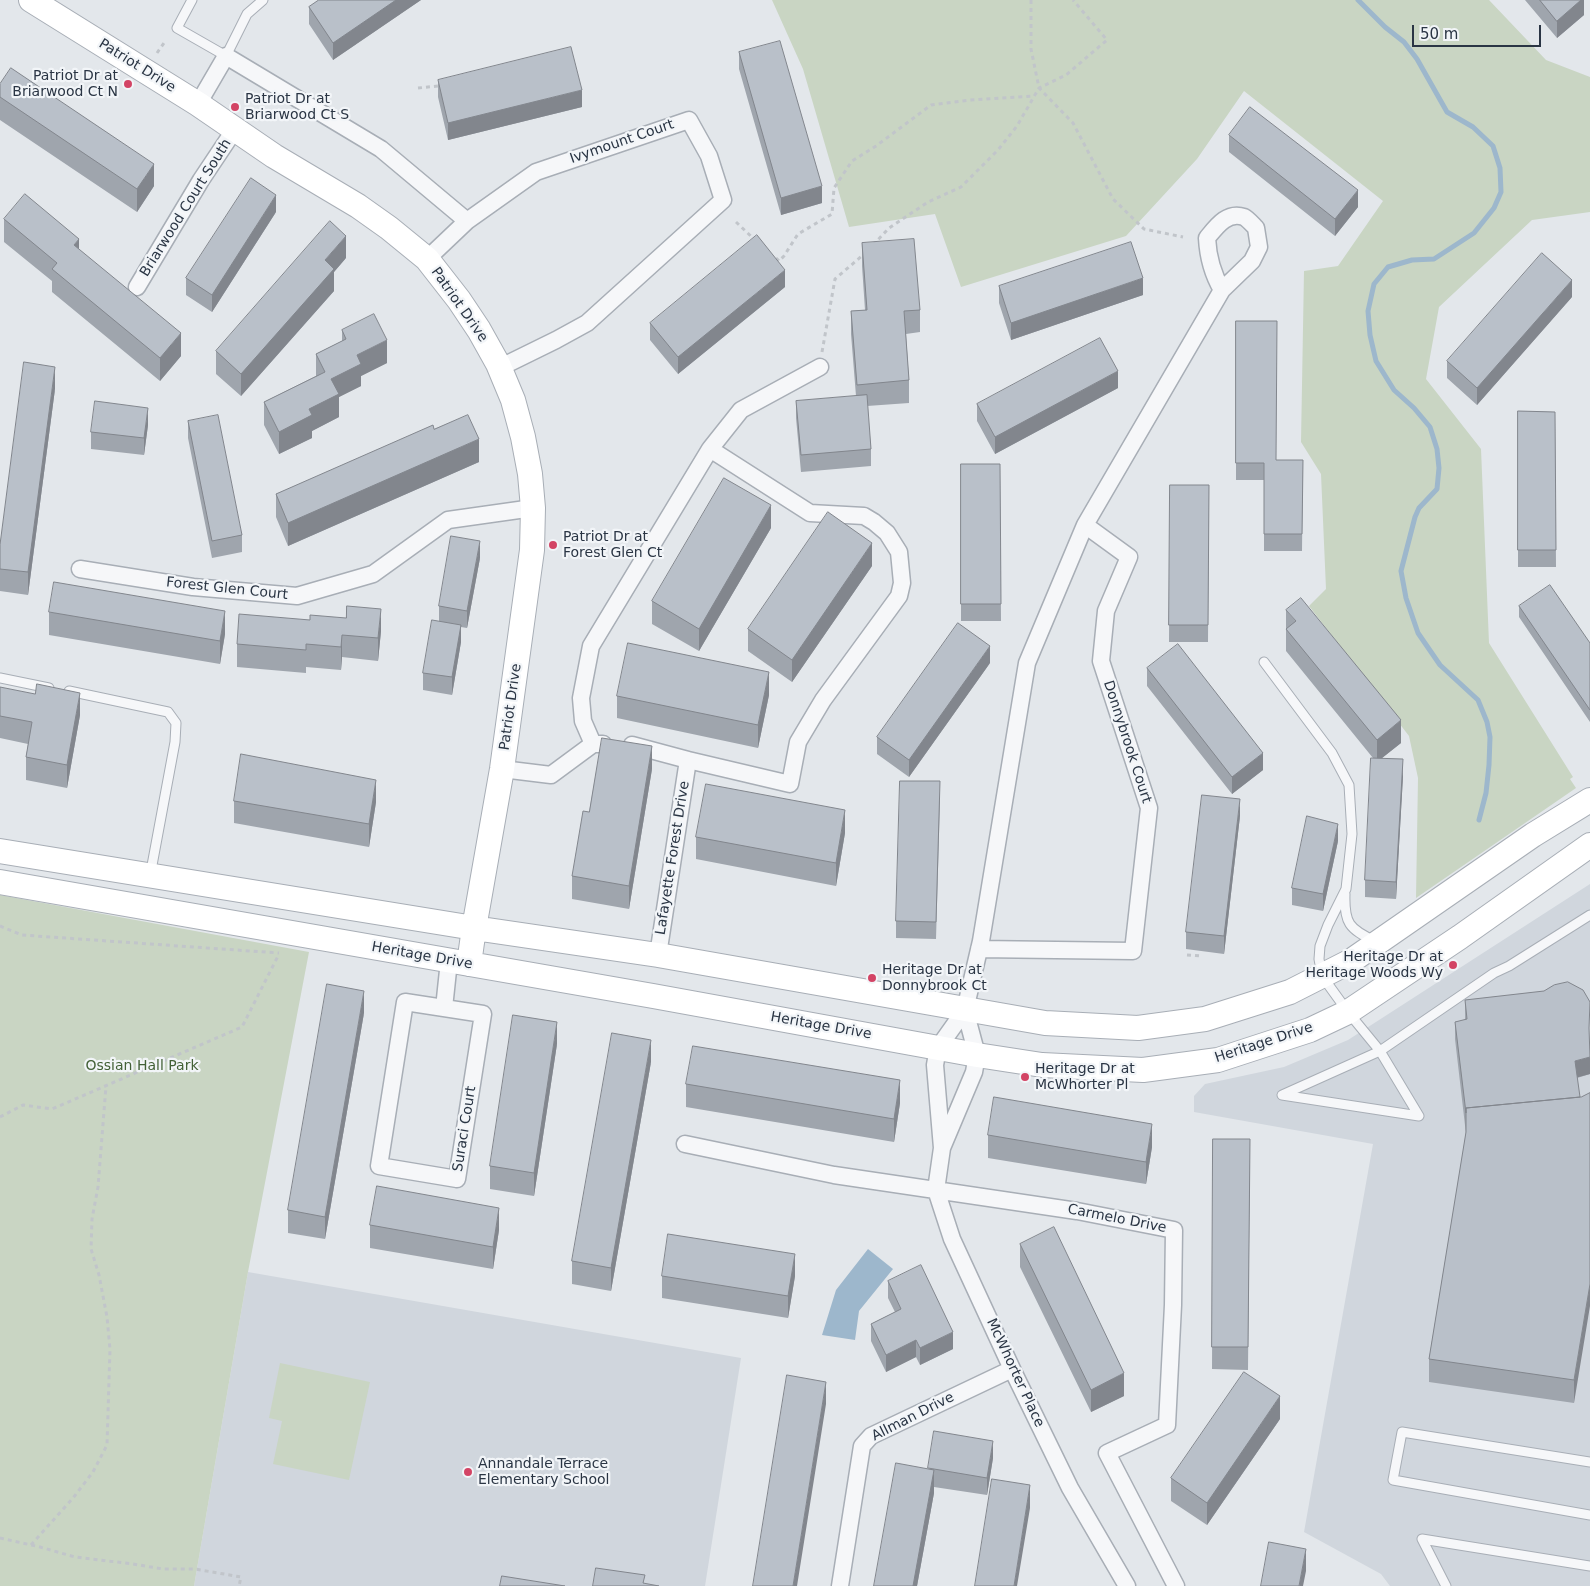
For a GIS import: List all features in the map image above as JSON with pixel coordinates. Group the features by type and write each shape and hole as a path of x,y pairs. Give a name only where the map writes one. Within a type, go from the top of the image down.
{"street":[{"name":"Patriot Drive","path":"31,0 198,104 274,156 358,206 427,259 459,300 479,330 499,368 513,400 530,474 533,508 532,550 502,769 474,928 459,962"},
{"path":"198,104 226,56 381,149 467,221"},
{"name":"Ivymount Court","path":"427,259 467,221 536,172 689,120 709,156 723,200 587,324 499,368"},
{"name":"Briarwood Court South","path":"137,287 235,129"},
{"path":"965,1010 979,949 1027,663 1085,525 1222,290"},
{"path":"502,769 551,775 593,744 583,721 581,698 592,646 710,449 741,410 821,360"},
{"name":"Lafayette Forest Drive","path":"593,744 631,744 688,760 790,784 798,742 823,700 899,596 902,583 899,552 887,533 874,522 864,516 810,514 710,449"},
{"name":"Forest Glen Court","path":"80,569 193,587 297,596 373,574 448,520 533,508"},
{"name":"Donnybrook Court","path":"979,949 1132,951 1149,808 1101,661 1106,611 1129,557 1085,525"},
{"name":"Lafayette Forest Drive","path":"658,955 688,760"},
{"path":"0,851 474,928 658,955 1045,1023 1138,1028 1205,1019 1290,992 1322,976 1351,961 1534,835 1590,800"},
{"name":"Heritage Drive","path":"0,882 281,943 459,962 938,1048 1042,1064 1143,1070 1218,1060 1310,1030 1348,1012 1590,845"},
{"path":"444,1008 459,962"},
{"name":"Suraci Court","path":"405,1002 444,1008 483,1014 457,1179 379,1166 405,1002"},
{"name":"McWhorter Place","path":"965,1010 938,1048 935,1065 942,1148 936,1190 952,1239 1012,1369 1070,1488 1128,1586"},
{"name":"McWhorter Place","path":"942,1148 974,1072 977,1054 965,1010"},
{"name":"Carmelo Drive","path":"685,1144 834,1175 1077,1211 1174,1230 1173,1305 1167,1424 1108,1453 1176,1586"},
{"name":"Allman Drive","path":"840,1586 862,1446 871,1436 1012,1369"}],"lane":[{"path":"192,0 178,28 226,56 247,14 264,0"},
{"path":"1264,662 1332,753 1349,785 1352,834 1345,911 1348,922 1360,934 1378,942"},
{"path":"0,678 168,712 176,722 175,742 150,876"},
{"path":"1346,889 1320,946 1319,959 1322,976 1380,1051 1419,1116 1282,1095 1380,1051 1494,973 1509,966 1590,915"},
{"path":"1590,1462 1402,1432 1393,1480 1590,1515"},
{"path":"1446,1586 1422,1539 1590,1566"}],"path":[{"path":"1031,0 1031,49 1039,88 1073,123 1113,199 1144,229 1183,237"},
{"path":"821,360 835,279 862,256 889,228 928,202 960,187 998,150 1017,126 1039,88 1066,75 1107,40 1073,0"},
{"path":"157,53 164,44"},
{"path":"418,88 440,86"},
{"path":"772,255 779,261 798,234 832,214 834,188 852,161 883,141 931,105 970,100 1035,96"},
{"path":"736,222 760,244"},
{"path":"0,926 22,935 281,943 242,1027 52,1109 23,1105 0,1117"},
{"path":"1187,955 1201,956"},
{"path":"31,1545 73,1498 93,1472 107,1445 110,1349 108,1325 99,1275 91,1249 92,1219 98,1187 106,1086"},
{"path":"0,1538 75,1557 163,1569 195,1569 241,1577 239,1586"}],"shaded area":[{"path":"1590,884 1590,1586 1390,1586 1381,1574 1304,1532 1373,1144 1194,1112 1194,1096 1205,1084 1284,1067 1348,1040"},
{"name":"Annandale Terrace Elementary School","path":"248,1272 741,1358 705,1586 194,1586"}],"green space":[{"path":"772,0 1489,0 1546,60 1590,77 1590,212 1532,220 1439,307 1426,379 1481,449 1489,643 1573,777 1570,779 1576,788 1416,898 1418,778 1409,736 1309,606 1326,589 1321,474 1301,442 1304,271 1338,266 1383,201 1244,91 1197,159 1126,236 961,287 935,214 849,227 803,69"},
{"name":"Ossian Hall Park","path":"0,895 309,952 248,1272 194,1586 0,1586"},
{"path":"280,1363 370,1382 349,1480 273,1464 282,1421 269,1418"}],"water":[{"path":"868,1249 893,1269 859,1311 855,1340 822,1335 836,1290"}],"building":[{"path":"319,0 396,0 333,43 309,7"},
{"path":"1540,0 1581,0 1557,21"},
{"path":"780,41 822,186 781,198 739,52"},
{"path":"571,47 582,90 448,123 438,80"},
{"path":"11,68 154,164 137,189 0,97 0,84"},
{"path":"1250,107 1358,190 1335,219 1229,135"},
{"path":"251,178 276,195 212,295 186,278"},
{"path":"25,194 79,239 74,245 181,333 160,358 52,269 57,263 4,219"},
{"path":"330,221 346,236 325,260 334,269 241,374 216,351"},
{"path":"757,235 785,270 678,357 650,323"},
{"path":"914,239 920,310 904,311 909,380 857,385 851,311 867,310 862,243"},
{"path":"1131,242 1143,278 1011,323 999,286"},
{"path":"1542,253 1572,280 1477,388 1447,361"},
{"path":"374,314 387,340 357,355 361,364 331,379 339,394 309,409 312,415 279,432 264,402 325,372 316,354 346,339 342,330"},
{"path":"1236,321 1277,321 1276,460 1303,460 1302,534 1264,534 1264,463 1236,463"},
{"path":"1100,338 1118,371 995,437 977,404"},
{"path":"24,362 55,367 28,572 0,569 0,545"},
{"path":"867,395 871,449 801,455 796,401"},
{"path":"95,401 148,408 144,438 91,432"},
{"path":"1518,411 1555,412 1556,550 1518,550"},
{"path":"218,415 242,535 212,541 188,421"},
{"path":"468,415 479,439 288,523 276,494 433,425 434,429"},
{"path":"961,464 1000,464 1001,604 961,604"},
{"path":"724,478 771,505 699,629 652,601"},
{"path":"1170,485 1209,485 1208,625 1169,625"},
{"path":"828,512 872,543 792,660 748,629"},
{"path":"451,536 480,541 467,611 439,606"},
{"path":"54,582 225,611 220,641 49,612"},
{"path":"1550,585 1590,643 1590,710 1519,606"},
{"path":"1301,598 1401,720 1377,740 1286,629 1296,621 1286,610"},
{"path":"347,606 381,609 378,638 342,635 341,647 306,644 306,650 237,644 239,614 310,620 310,615 346,618"},
{"path":"432,620 461,625 452,677 423,673"},
{"path":"958,623 990,646 909,760 877,737"},
{"path":"628,643 769,672 758,725 617,696"},
{"path":"1178,644 1263,753 1232,777 1147,668"},
{"path":"37,684 80,693 67,765 26,757 32,722 0,716 0,687 35,694"},
{"path":"602,738 652,746 629,886 572,876 583,811 589,812"},
{"path":"241,754 376,780 369,824 234,801"},
{"path":"1371,758 1403,759 1396,882 1365,880"},
{"path":"900,781 940,781 936,922 896,921"},
{"path":"706,784 845,810 836,863 696,837"},
{"path":"1202,795 1240,799 1224,936 1186,932"},
{"path":"1307,816 1338,824 1323,894 1292,888"},
{"path":"1568,982 1583,990 1590,1002 1590,1057 1575,1061 1580,1097 1466,1108 1466,1113 1455,1022 1467,1019 1465,1000 1544,991 1554,985"},
{"path":"327,984 364,991 325,1217 288,1210"},
{"path":"513,1015 557,1022 534,1173 490,1166"},
{"path":"612,1033 651,1040 611,1268 572,1261"},
{"path":"693,1046 900,1080 894,1119 686,1084"},
{"path":"1590,1093 1590,1284 1574,1380 1429,1359 1466,1132 1466,1108 1581,1097"},
{"path":"994,1097 1152,1124 1146,1162 988,1135"},
{"path":"1213,1139 1250,1139 1248,1347 1212,1347"},
{"path":"377,1186 499,1208 493,1247 370,1225"},
{"path":"1054,1227 1124,1373 1091,1390 1020,1244"},
{"path":"668,1234 795,1254 788,1296 662,1276"},
{"path":"921,1265 953,1332 920,1348 916,1340 886,1355 871,1324 901,1309 888,1281"},
{"path":"1244,1372 1280,1396 1207,1503 1171,1478"},
{"path":"787,1375 826,1382 793,1586 753,1586"},
{"path":"934,1431 993,1441 987,1478 928,1468"},
{"path":"896,1463 934,1470 913,1586 874,1586"},
{"path":"992,1479 1030,1485 1014,1586 975,1586"},
{"path":"1269,1542 1306,1549 1299,1586 1261,1586"},
{"path":"596,1568 645,1575 643,1583 659,1586 593,1586"},
{"path":"502,1576 565,1586 500,1586"}],"waterway":[{"path":"1358,0 1385,27 1404,42 1417,59 1447,112 1473,127 1493,146 1500,168 1501,192 1494,208 1474,233 1434,259 1412,260 1388,267 1374,284 1368,311 1370,335 1376,361 1394,390 1414,408 1430,427 1437,449 1439,468 1437,489 1419,508 1415,517 1401,571 1406,598 1418,633 1440,665 1478,700 1487,722 1490,737 1489,765 1486,793 1479,820"}],"place":[{"name":"Patriot Dr at Briarwood Ct N","path":"128,84"},
{"name":"Patriot Dr at Briarwood Ct S","path":"235,107"},
{"name":"Patriot Dr at Forest Glen Ct","path":"553,545"},
{"name":"Heritage Dr at Heritage Woods Wy","path":"1453,965"},
{"name":"Heritage Dr at Donnybrook Ct","path":"872,978"},
{"name":"Heritage Dr at McWhorter Pl","path":"1025,1077"},
{"name":"Annandale Terrace Elementary School","path":"468,1472"}]}
